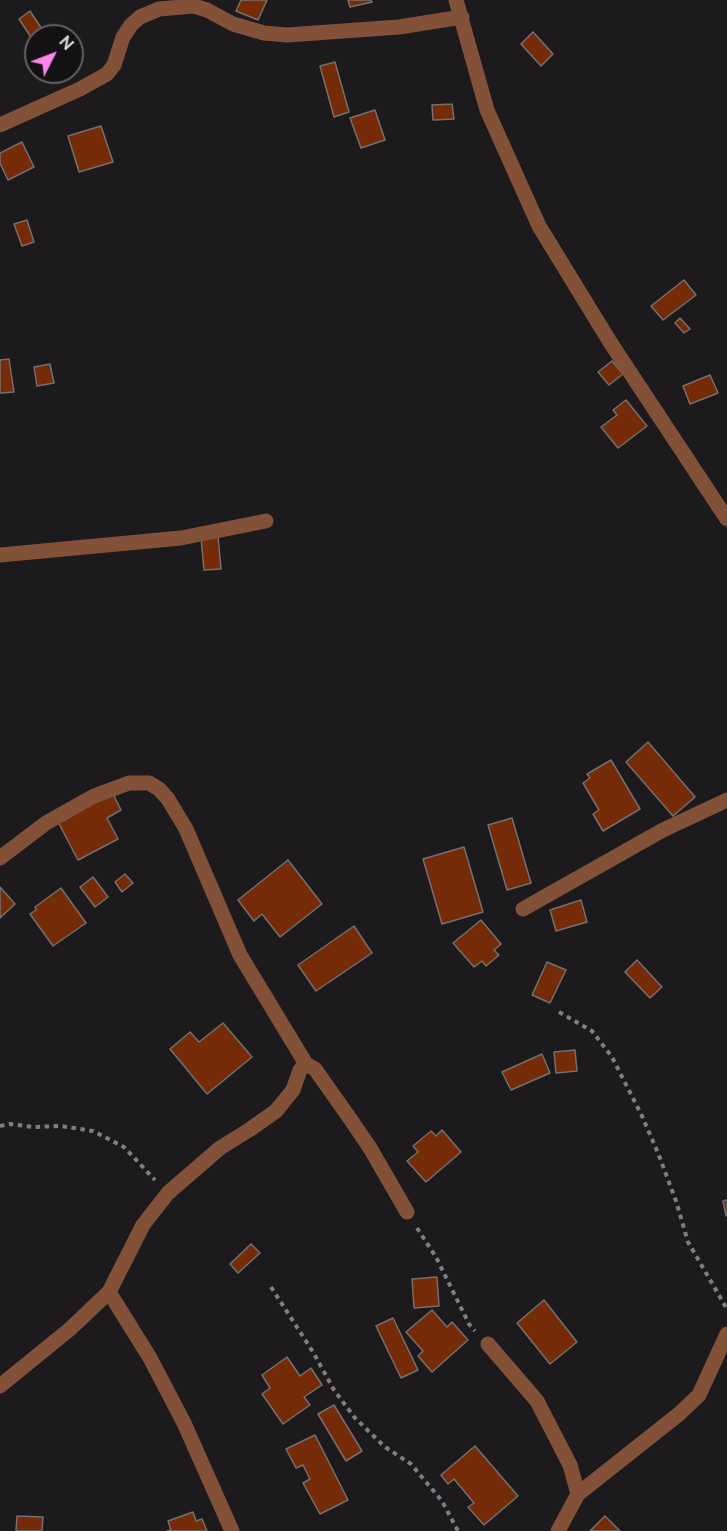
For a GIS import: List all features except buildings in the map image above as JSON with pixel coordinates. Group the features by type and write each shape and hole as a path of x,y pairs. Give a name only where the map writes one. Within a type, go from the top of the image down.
{"street":[{"path":"456,0 487,110 539,226 610,342 727,519"},
{"path":"0,125 80,89 107,74 114,65 123,37 131,25 140,17 159,9 194,6 207,10 233,24 264,33 287,35 399,27 462,17"},
{"path":"0,555 181,538 266,521"},
{"path":"0,858 46,823 94,796 129,783 149,783 159,789 168,799 186,829 240,955 306,1064 315,1069 351,1120 407,1212"},
{"path":"523,909 663,830 727,800"},
{"path":"0,1386 70,1329 109,1292 142,1225 168,1193 219,1148 276,1111 292,1090 300,1070 306,1064"},
{"path":"109,1292 150,1358 179,1413 232,1531"},
{"path":"558,1531 578,1494 679,1414 699,1395 727,1334"},
{"path":"488,1344 537,1401 570,1465 578,1494"}],"path":[{"path":"559,1012 592,1031 612,1057 658,1153 688,1242 727,1309"},
{"path":"0,1126 10,1124 33,1127 61,1126 93,1131 124,1147 168,1193"},
{"path":"407,1212 436,1257 469,1324 488,1344"},
{"path":"271,1287 313,1352 334,1390 355,1418 385,1447 411,1464 442,1501 458,1531"}]}
